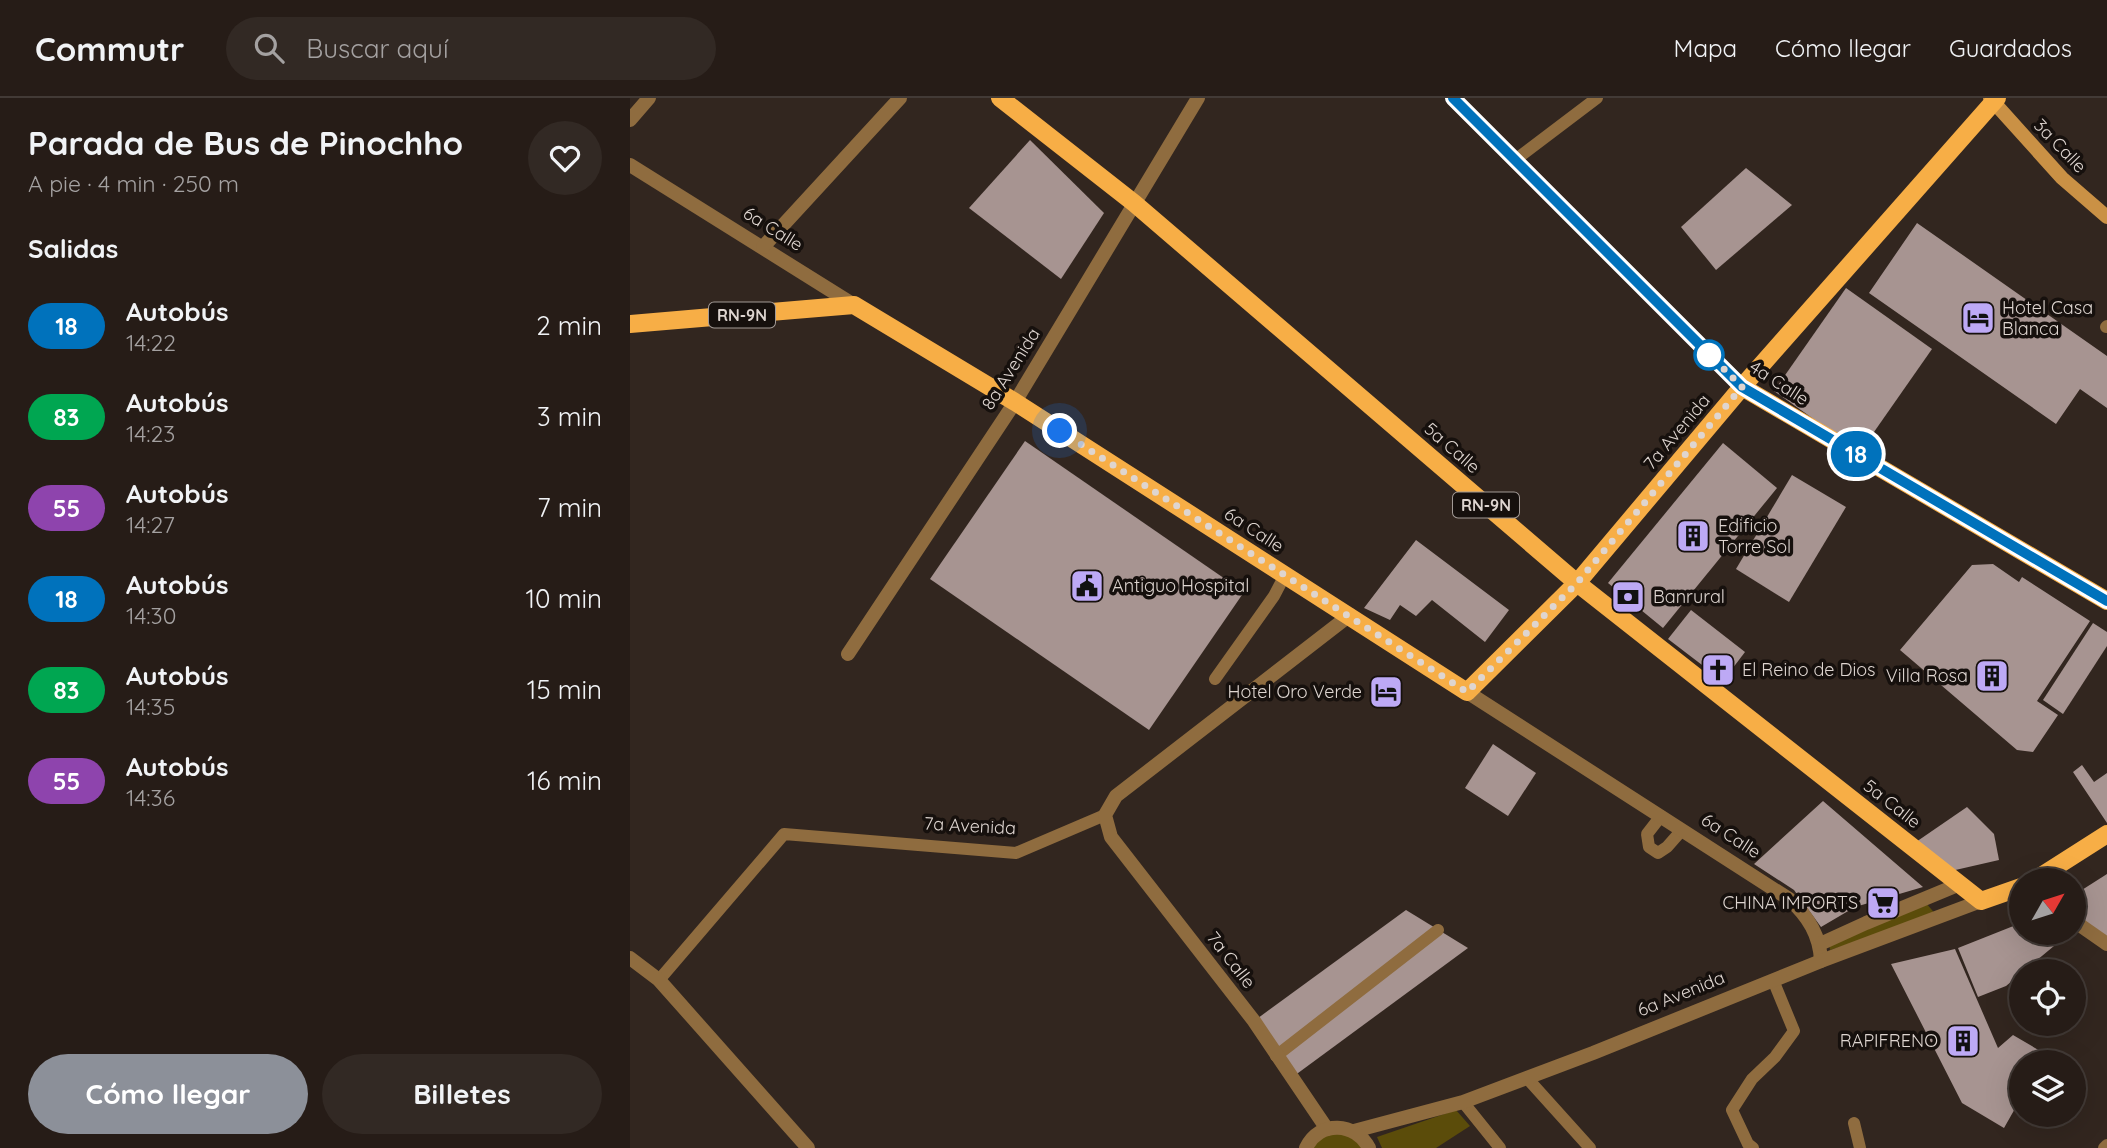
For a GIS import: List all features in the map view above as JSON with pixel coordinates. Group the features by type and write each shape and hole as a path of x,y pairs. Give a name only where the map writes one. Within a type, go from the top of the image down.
{"main road":[{"name":"5a Calle","path":"1000,98 1133,203 1577,583 1981,901"},
{"name":"4a Calle","path":"1453,98 1742,387 2107,601"},
{"name":"3a Calle","path":"1993,99 2062,178 2107,217"},
{"name":"7a Avenida","path":"1467,692 1577,583 1742,387 1993,99"},
{"name":"6a Calle","path":"855,305 1015,402 1467,692"},
{"name":"RN-9N","path":"630,324 855,305"},
{"path":"2054,868 2107,834"},
{"name":"6a Avenida","path":"1981,901 2009,891"}],"street":[{"path":"630,120 649,98"},
{"path":"763,247 900,98"},
{"name":"8a Avenida","path":"848,654 1015,402 1198,98"},
{"name":"6a Calle","path":"630,165 855,305"},
{"name":"7a Avenida","path":"1105,815 1116,796 1350,615"},
{"name":"6a Calle","path":"1467,692 1789,899 1808,920 1820,944 1821,961"},
{"name":"7a Calle","path":"1105,815 1111,837 1254,1021 1327,1129"},
{"path":"1820,944 1960,884"},
{"name":"6a Avenida","path":"1327,1129 1343,1127 1354,1131 1463,1102 1981,901"},
{"path":"2086,929 2107,944"},
{"path":"630,958 659,980 808,1148"},
{"path":"1303,1146 1327,1129"},
{"path":"1354,1131 1369,1148"}],"lane":[{"path":"1515,160 1597,98"},
{"path":"1215,679 1274,597 1285,575"},
{"name":"7a Avenida","path":"659,980 784,834 1016,853 1105,815"},
{"path":"1661,816 1647,834 1649,846 1658,853 1682,830"},
{"path":"1276,1056 1438,930"},
{"path":"1753,1148 1748,1144 1732,1110 1752,1079 1775,1057 1794,1031 1773,980"},
{"path":"1527,1078 1590,1148"},
{"path":"1463,1102 1500,1148"},
{"path":"1854,1123 1860,1148"}],"shaded area":[{"path":"1926,903 1937,916 1830,950 1829,943"},
{"path":"1456,1110 1470,1126 1436,1148 1382,1148 1377,1137"},
{"path":"1336,1127 1369,1148 1306,1148"}],"building":[{"path":"1030,140 1104,213 1061,279 969,208"},
{"path":"1746,168 1792,205 1716,270 1681,227"},
{"name":"Hotel Casa Blanca","path":"1917,223 2107,356 2107,408 2080,389 2056,424 1869,293"},
{"path":"1846,288 1932,349 1860,452 1774,391"},
{"name":"Antiguo Hospital","path":"1025,441 1244,592 1149,730 930,579"},
{"name":"Edificio Torre Sol","path":"1723,443 1777,488 1663,628 1608,583"},
{"path":"1792,475 1846,507 1789,602 1736,569"},
{"path":"1416,540 1509,610 1485,642 1432,600 1416,616 1400,605 1390,620 1364,608"},
{"name":"Villa Rosa","path":"1993,564 2019,582 2022,577 2090,621 2037,701 2058,715 2033,752 2017,750 1900,650 1972,565"},
{"path":"1691,610 1745,652 1723,681 1668,639"},
{"path":"2093,623 2107,632 2107,646 2063,714 2043,700"},
{"path":"1493,744 1536,773 1508,816 1465,788"},
{"path":"2082,765 2094,782 2107,773 2107,823 2073,772"},
{"path":"1823,801 1923,887 1855,907 1821,927 1794,890 1754,864"},
{"path":"1967,807 1994,834 1999,860 1951,871 1916,842"},
{"path":"2107,874 2107,940 2086,922 2086,887"},
{"path":"1406,910 1468,948 1294,1076 1254,1021"},
{"path":"2009,928 2009,945 2055,945 2038,959 2009,959 2009,984 1978,997 1958,948"},
{"name":"RAPIFRENO","path":"1955,949 1998,1048 2015,1036 2038,1050 2009,1050 2009,1119 2004,1128 1962,1103 1891,964"}],"bus line":[{"name":"18","path":"1453,98 1742,387 2107,601"}],"place":[{"name":"Hotel Casa Blanca","path":"1978,318"},
{"name":"Edificio Torre Sol","path":"1693,536"},
{"name":"Antiguo Hospital","path":"1087,586"},
{"name":"Banrural","path":"1628,597"},
{"name":"El Reino de Dios","path":"1718,670"},
{"name":"Villa Rosa","path":"1992,676"},
{"name":"Hotel Oro Verde","path":"1386,692"},
{"name":"CHINA IMPORTS","path":"1883,903"},
{"name":"RAPIFRENO","path":"1963,1041"}],"route":[{"path":"1060,431 1467,692 1577,583 1742,387 1704,349 1709,355"}]}
